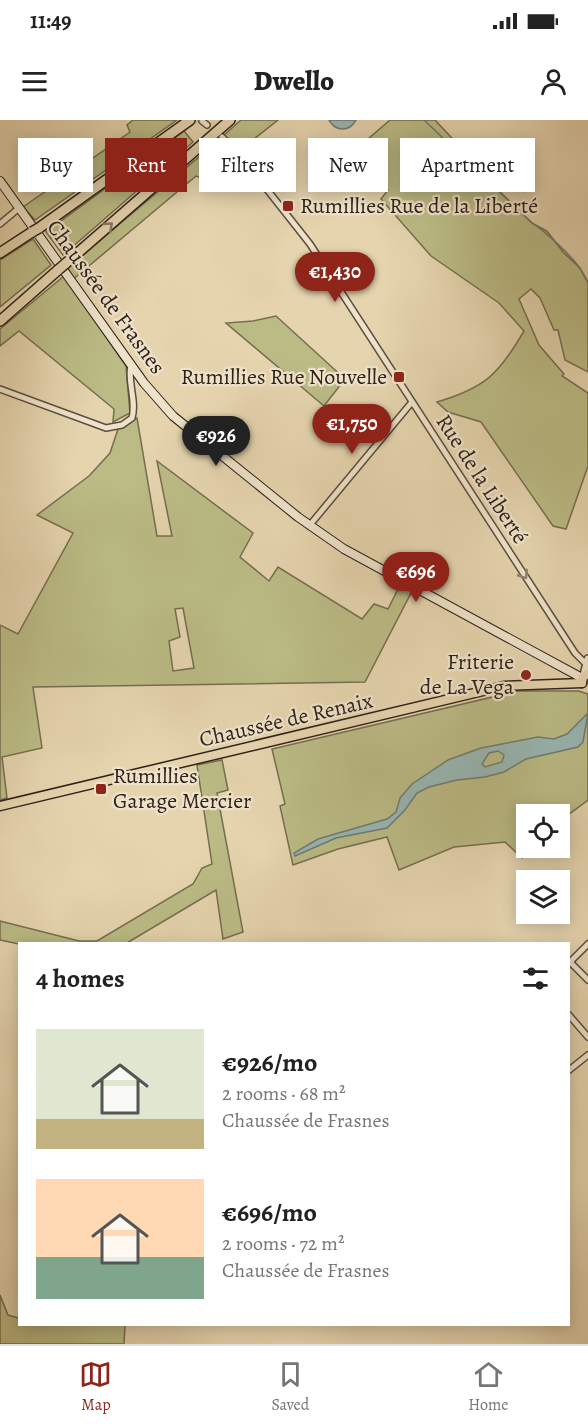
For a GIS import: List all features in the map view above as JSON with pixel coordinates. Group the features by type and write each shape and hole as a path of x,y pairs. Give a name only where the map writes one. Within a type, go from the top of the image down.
{"highway":[{"path":"0,253 190,120"},
{"path":"0,321 230,120"},
{"path":"0,313 30,295"}],"main road":[{"name":"Chaussée de Frasnes","path":"0,181 131,365 171,414 309,526 344,549 553,663 586,674"},
{"path":"553,663 561,672 556,683"},
{"name":"Chaussée de Renaix","path":"0,806 500,687 556,683 586,674"}],"street":[{"name":"Rue de la Liberté","path":"222,137 246,162 309,242 575,653 586,674"},
{"path":"0,224 19,208"},
{"path":"0,389 106,428 115,427 132,418 135,410 129,375 131,365"},
{"path":"309,526 412,402"},
{"path":"570,962 588,944"},
{"path":"570,964 588,980"},
{"path":"570,1016 588,1037"},
{"path":"570,1069 588,1054"}],"green space":[{"path":"133,120 177,120 151,138 121,138 130,132 127,125"},
{"path":"241,120 278,120 255,138 225,138 223,136"},
{"path":"390,120 435,120 452,138 400,138 400,192 500,192 532,223 547,231 563,252 580,268 588,282 588,372 565,360 558,330 554,330 540,298 531,289 519,299 539,345 564,374 562,376 588,393 588,466 566,529 553,526 481,422 448,412 437,402 467,391 489,377 507,358 524,331 499,303 431,256 381,199 388,192 388,138 369,138"},
{"path":"184,131 193,142 187,147 187,138 174,138"},
{"path":"105,150 105,171 93,179 93,158"},
{"path":"199,157 199,177 196,176 187,184 187,167"},
{"path":"105,189 105,192 135,192 63,255 46,232"},
{"path":"44,192 75,192 35,220 23,207"},
{"path":"157,192 177,192 71,281 64,271"},
{"path":"33,239 51,265 0,307 0,260"},
{"path":"64,276 126,366 130,413 113,422 114,409 19,331 0,346 0,329"},
{"path":"276,316 345,379 324,406 226,323"},
{"path":"137,418 157,536 172,536 157,461 253,533 240,557 269,581 278,567 362,619 374,604 388,609 400,585 412,591 365,682 33,687 42,748 2,757 7,798 0,800 0,625 18,634 73,533 37,515 89,476 110,453 118,429","holes":["183,608 194,668 173,671 169,641 180,637 175,609"]},
{"path":"518,691 579,691 588,694 588,800 570,814 570,804 516,804 516,852 505,842 454,847 399,870 387,837 338,849 293,865 280,806 285,804 272,749"},
{"path":"222,760 228,790 217,793 243,932 223,939 216,890 129,942 18,944 0,940 0,921 79,941 97,941 193,884 202,868 212,864 197,765"},
{"path":"0,1295 8,1315 18,1318 18,1326 125,1326 124,1344 0,1344"}],"water":[{"path":"329,120 356,120 350,127 342,129 335,127"},
{"path":"588,713 583,742 578,747 526,759 504,772 429,787 417,793 405,810 387,828 336,838 295,856 294,853 318,839 387,819 396,812 400,798 412,784 448,760 481,748 538,737 554,739 567,734","holes":["498,751 504,755 502,762 485,767 482,764 489,753"]}],"waterway":[{"path":"424,120 532,223 566,252 588,282"}],"place":[{"name":"Rumillies Rue de la Liberté","path":"288,206"},
{"name":"Rumillies Rue Nouvelle","path":"399,377"},
{"name":"Friterie de La Vega","path":"526,675"},
{"name":"Rumillies Garage Mercier","path":"101,789"}]}
